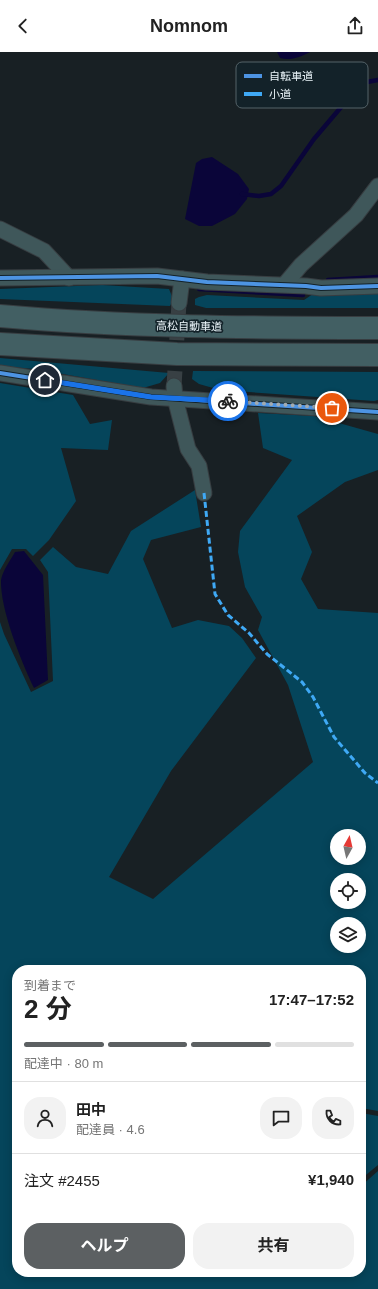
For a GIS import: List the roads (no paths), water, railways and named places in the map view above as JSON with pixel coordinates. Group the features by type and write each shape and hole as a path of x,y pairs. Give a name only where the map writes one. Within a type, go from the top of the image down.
{"highway":[{"name":"高松自動車道","path":"0,316 40,320 184,326 378,328"},
{"path":"0,344 177,354 378,355"}],"street":[{"path":"285,284 301,265 356,215 378,186"},
{"path":"0,229 44,251 69,278"},
{"path":"0,278 157,276 207,282 285,284 321,288 378,286"},
{"path":"179,303 182,279"},
{"path":"0,373 151,397 175,392 378,412"},
{"path":"175,392 188,449 199,466 204,493"}],"waterway":[{"path":"368,82 378,80"},
{"path":"242,194 259,196 271,194 281,186 314,139 340,108"},
{"path":"328,280 378,277"},
{"path":"199,289 303,295"}],"tunnel":[{"path":"174,386 179,303"}]}
